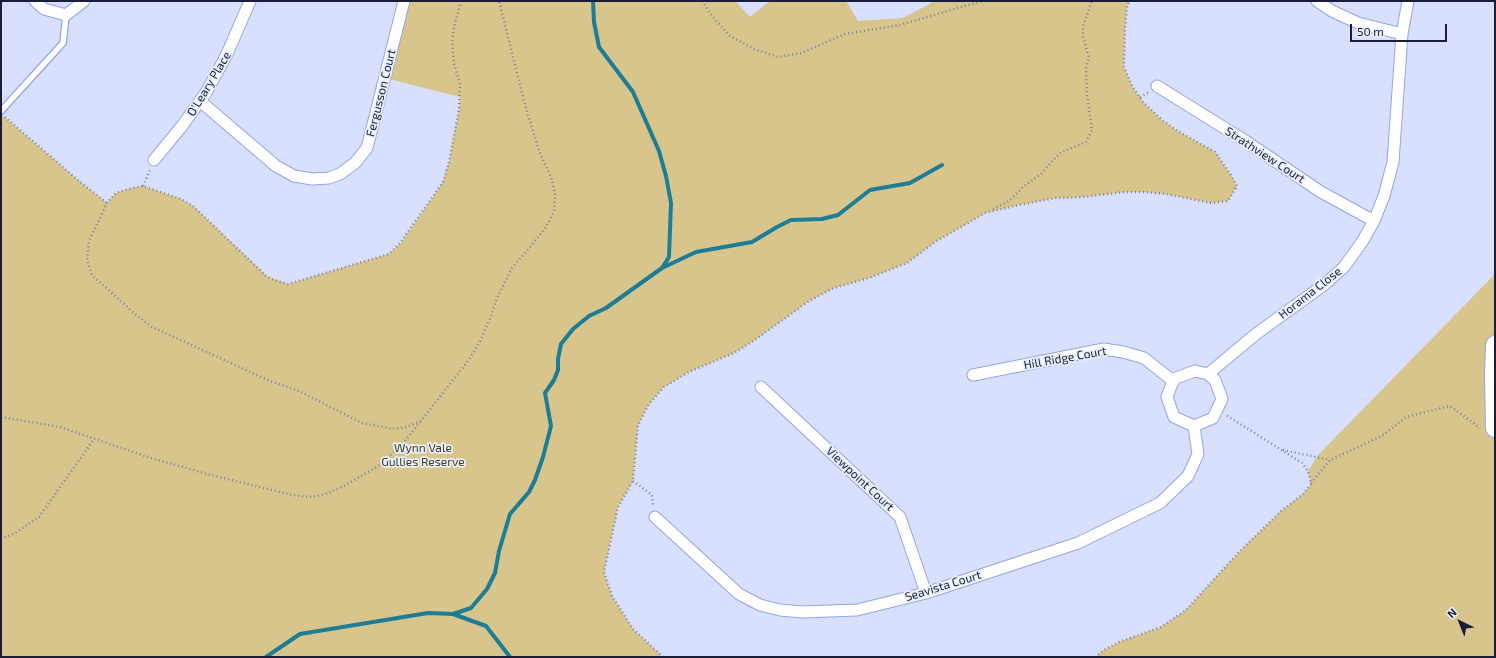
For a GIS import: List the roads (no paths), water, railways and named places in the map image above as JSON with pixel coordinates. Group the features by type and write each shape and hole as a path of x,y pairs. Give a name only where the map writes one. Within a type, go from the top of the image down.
{"main road":[{"path":"1490,430 1495,345"}],"street":[{"path":"35,1 44,9 66,15 84,1"},
{"name":"O'Leary Place","path":"154,160 200,101 227,54 250,1"},
{"name":"Fergusson Court","path":"200,101 276,166 294,176 312,180 329,178 340,174 355,163 367,148 374,127 404,1"},
{"path":"1317,1 1332,11 1358,23 1402,34"},
{"name":"Horama Close","path":"1208,374 1256,334 1325,284 1344,266 1362,242 1374,221 1384,196 1393,162 1402,34 1408,1"},
{"name":"Strathview Court","path":"1157,86 1247,142 1321,192 1374,221"},
{"name":"Hill Ridge Court","path":"973,375 1104,350 1123,352 1144,358 1173,381"},
{"path":"1195,371 1208,374 1214,380 1222,399 1213,418 1194,426 1174,417 1167,397 1173,381 1176,378 1195,371"},
{"name":"Viewpoint Court","path":"761,387 900,517 926,593"},
{"name":"Seavista Court","path":"654,517 739,594 760,605 780,610 802,612 857,610 926,593 1078,543 1160,503 1188,476 1198,454 1194,426"}],"lane":[{"path":"1,112 63,43 66,15"}],"waterway":[{"path":"593,1 594,22 599,47 633,92 659,151 666,176 671,203 669,257 662,268"},
{"path":"266,657 300,634 428,613 453,614 471,608 487,589 495,573 499,551 510,514 529,492 543,457 551,426 545,393 554,380 558,370 558,359 561,344 573,329 589,316 606,308 662,268 696,252 752,242 791,220 822,219 838,215 870,190 910,183 942,165"},
{"path":"453,614 486,626 510,657"}],"park label":[{"name":"Wynn Vale Gullies Reserve","path":"423,455"}]}
